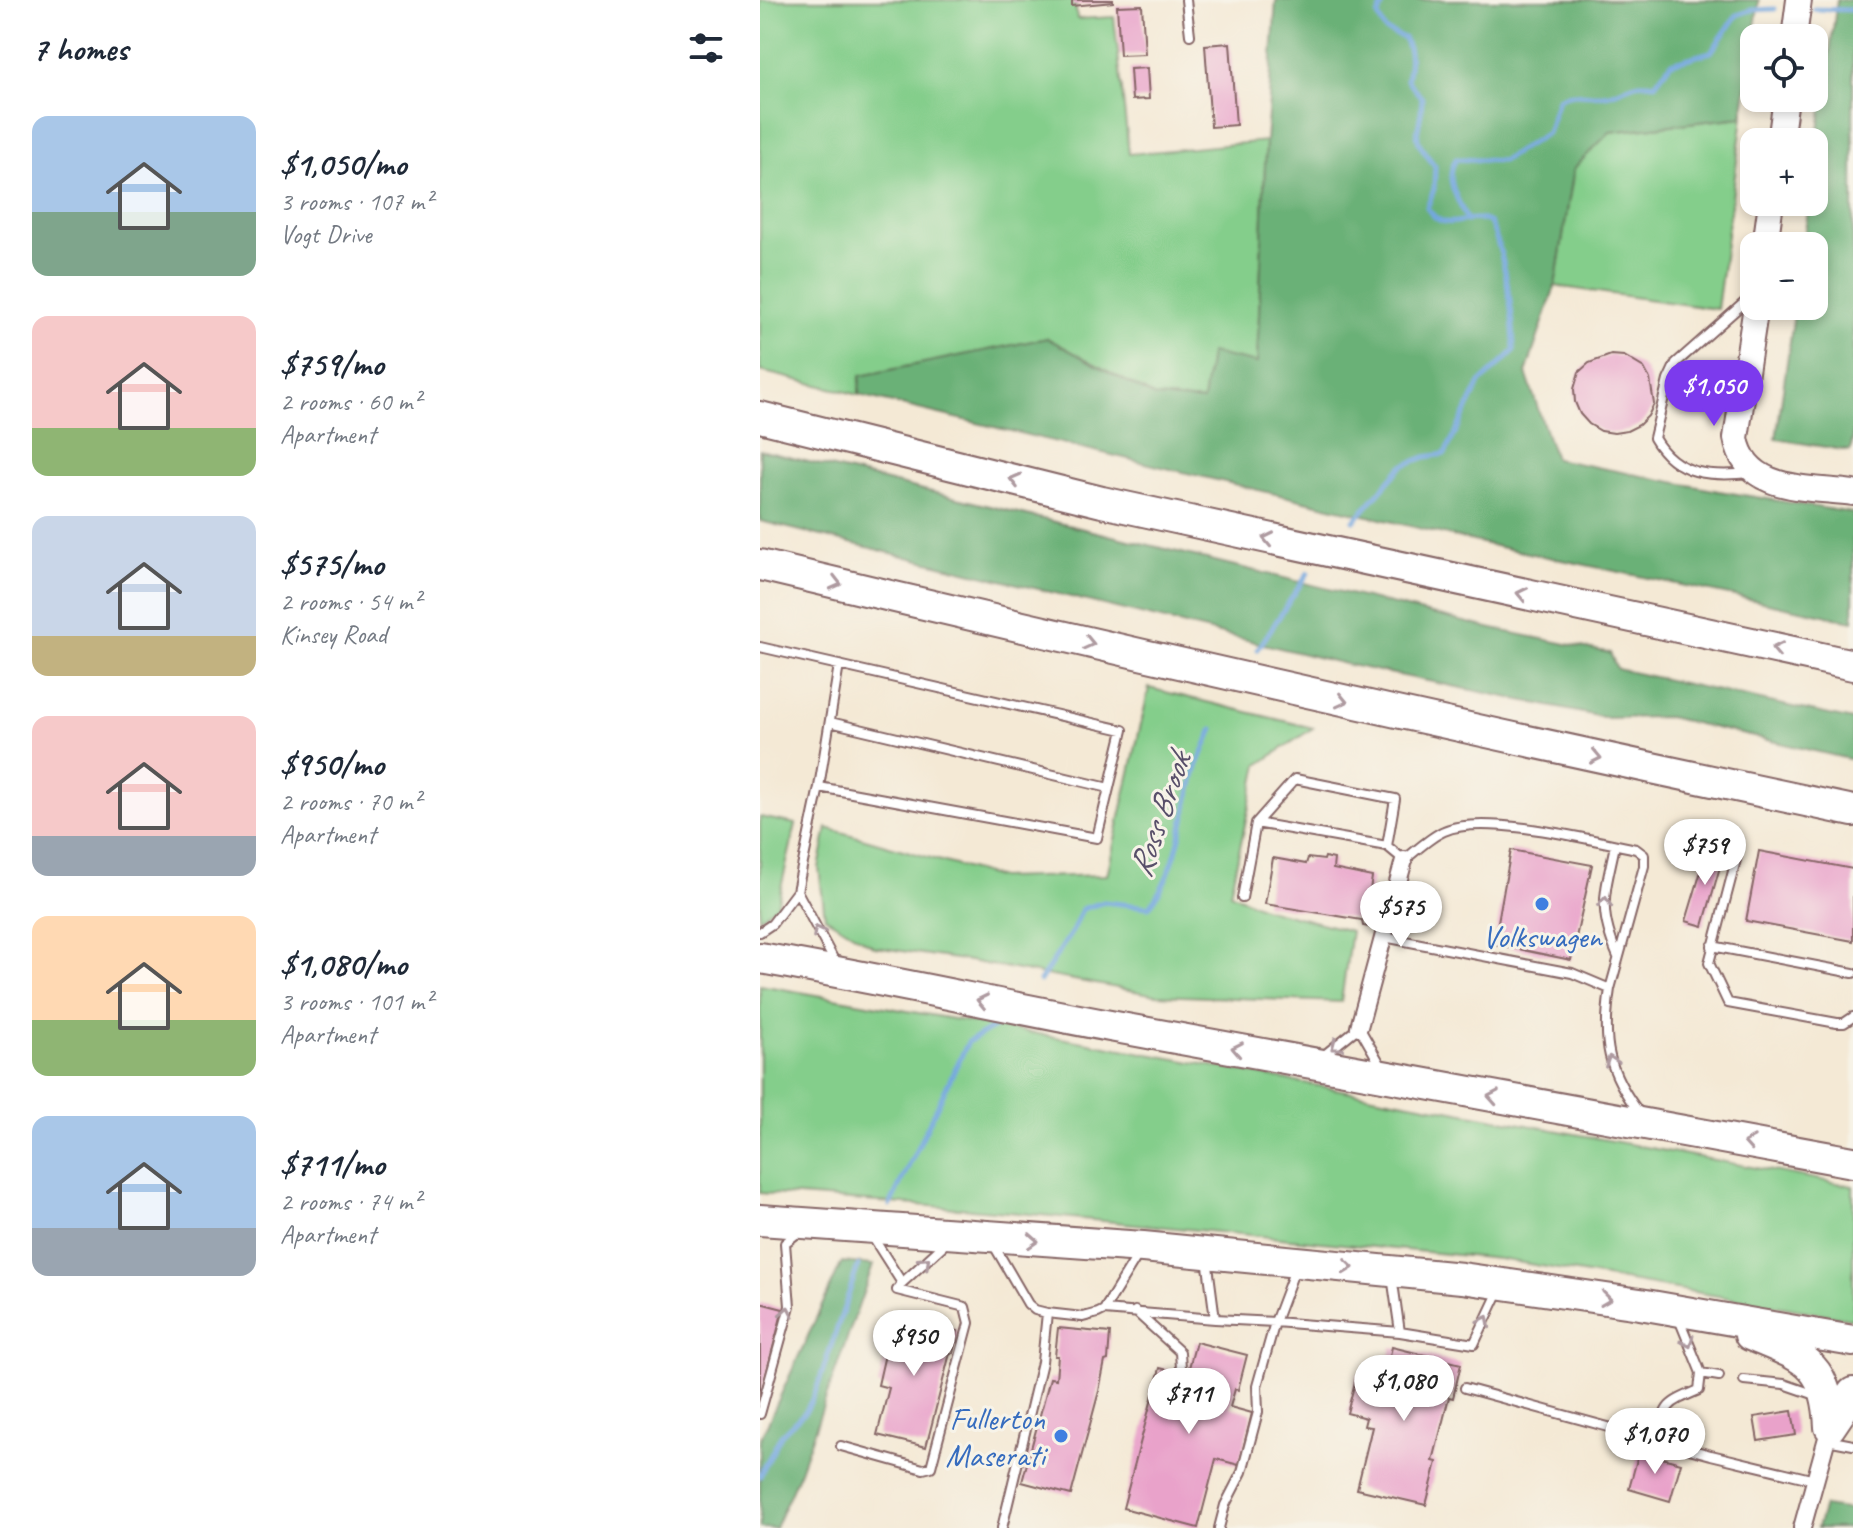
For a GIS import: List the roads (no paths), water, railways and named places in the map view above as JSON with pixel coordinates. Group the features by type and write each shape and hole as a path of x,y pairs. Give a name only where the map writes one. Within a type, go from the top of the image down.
{"highway":[{"path":"760,417 1102,502 1853,665"},
{"path":"760,565 1442,723 1853,811"},
{"path":"760,958 1853,1162"},
{"path":"1794,1151 1853,1147"},
{"path":"760,1220 1143,1247 1392,1271 1688,1312 1853,1341"},
{"path":"1688,1312 1801,1359 1817,1373 1838,1421"}],"street":[{"path":"1796,24 1799,0"},
{"path":"1754,320 1736,438 1739,451 1755,472 1771,481 1853,493"},
{"path":"1359,1027 1404,860"},
{"path":"1802,1528 1815,1480 1838,1421"}],"lane":[{"path":"1186,0 1190,35"},
{"path":"1740,306 1676,363 1668,380 1654,438 1662,453 1684,469 1711,474 1755,472"},
{"path":"760,647 1123,730 1097,838 819,787"},
{"path":"760,932 772,924 797,891 819,787 839,665"},
{"path":"830,722 1109,788"},
{"path":"1242,898 1256,823 1295,779 1395,799 1387,846"},
{"path":"1256,823 1387,846 1404,860 1444,831 1469,824 1525,829 1639,850 1645,859 1610,989 1605,1021 1607,1053 1628,1098 1648,1125"},
{"path":"1615,845 1603,906 1609,935 1618,957"},
{"path":"1737,856 1709,963 1728,1003 1837,1023 1844,1023 1853,1017"},
{"path":"797,891 840,971"},
{"path":"1384,937 1572,973 1610,989"},
{"path":"1712,946 1853,973"},
{"path":"1313,1063 1359,1027 1387,1077"},
{"path":"760,1414 790,1306 785,1243 809,1224"},
{"path":"867,1228 902,1283"},
{"path":"841,1446 923,1469 931,1467 969,1323 968,1315 965,1307 897,1290 954,1235"},
{"path":"989,1238 1028,1304 1035,1310 1083,1317 1104,1310 1135,1311 1400,1332 1474,1344 1502,1284"},
{"path":"1104,1310 1143,1247"},
{"path":"1206,1253 1215,1319"},
{"path":"1219,1528 1225,1505 1242,1472 1258,1412 1257,1386 1275,1322 1298,1261"},
{"path":"1392,1271 1400,1332"},
{"path":"1135,1311 1180,1352 1181,1368"},
{"path":"1658,1440 1665,1409 1671,1402 1699,1390 1701,1373 1688,1312"},
{"path":"1002,1528 1042,1362 1047,1313"},
{"path":"1784,1384 1801,1359"},
{"path":"1701,1373 1719,1376"},
{"path":"1744,1380 1784,1384 1838,1421"},
{"path":"1465,1388 1815,1480"}],"waterway":[{"name":"Ross Brook","path":"1354,521 1402,466 1425,457 1445,454 1480,383 1514,351 1508,286 1490,223 1473,219 1450,223 1435,217 1427,208 1434,189 1435,166 1420,145 1417,133 1422,98 1407,80 1410,59 1404,38 1385,30 1378,16 1385,0"},
{"path":"1467,221 1452,182 1452,167 1456,159 1502,161 1547,133 1558,99 1572,94 1603,95 1636,84 1655,84 1671,63 1711,52 1737,15 1752,10 1775,9"},
{"path":"1814,9 1853,10"},
{"name":"Ross Brook","path":"1258,649 1308,573"},
{"name":"Ross Brook","path":"1040,981 1073,930 1082,909 1104,902 1149,907 1174,859 1196,770 1213,729"},
{"name":"Ross Brook","path":"890,1205 968,1042 997,1025"},
{"name":"Ross Brook","path":"760,1476 781,1435 806,1411 816,1391 858,1266"}],"place":[{"name":"Volkswagen","path":"1542,904"},
{"name":"Fullerton Maserati","path":"1061,1436"}]}
